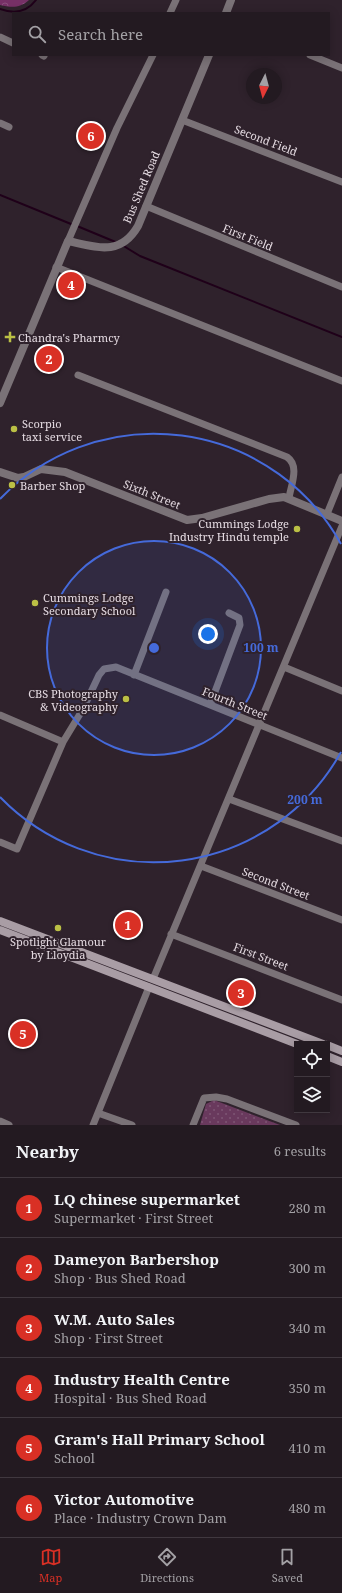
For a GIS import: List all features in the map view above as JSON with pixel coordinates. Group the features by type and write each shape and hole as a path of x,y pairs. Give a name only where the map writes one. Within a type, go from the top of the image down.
{"main road":[{"path":"0,921 294,1043"},
{"path":"0,930 315,1041"},
{"path":"330,1046 342,1051"},
{"path":"330,1057 342,1062"}],"street":[{"path":"170,12 176,0"},
{"path":"226,12 231,0"},
{"path":"0,37 12,43"},
{"path":"0,403 56,267 77,224 118,128 153,56"},
{"name":"Bus Shed Road","path":"68,241 100,249 111,247 127,240 132,236 138,226 209,56"},
{"path":"312,56 342,68"},
{"name":"Second Field","path":"182,120 342,182"},
{"path":"0,123 9,127"},
{"name":"First Field","path":"146,206 342,287"},
{"path":"56,267 342,381"},
{"path":"78,375 287,457 292,461 294,469 289,498"},
{"name":"Sixth Street","path":"0,472 18,478 24,477 41,469 64,472 187,520 202,518 274,498 289,498 342,521"},
{"path":"327,514 342,477"},
{"path":"93,1125 171,934 201,866 342,526"},
{"path":"134,675 166,592"},
{"path":"210,705 240,625 239,618 229,613"},
{"name":"Fourth Street","path":"63,742 83,709 99,674 108,667 120,669 342,758"},
{"path":"284,667 342,691"},
{"path":"0,715 63,742 17,849 0,842"},
{"path":"229,799 342,841"},
{"name":"Second Street","path":"201,866 342,920"},
{"name":"First Street","path":"171,934 342,1000"},
{"path":"192,1125 204,1098 216,1096 296,1125"},
{"path":"98,1113 132,1125"},
{"path":"0,1121 9,1125"}],"green space":[{"path":"0,0 29,0 19,6 8,7 0,5"}],"shaded area":[{"path":"214,1100 280,1125 200,1125 206,1104"}],"waterway":[{"path":"0,9 5,11 20,11 29,7 36,0"},
{"path":"0,195 71,224"},
{"path":"77,226 118,243"},
{"path":"122,245 140,256 342,337"}],"place":[{"name":"Victor Automotive","path":"91,136"},
{"name":"Industry Health Centre","path":"71,285"},
{"name":"Chandra's Pharmcy","path":"10,337"},
{"name":"Dameyon Barbershop","path":"49,359"},
{"name":"Scorpio taxi service","path":"14,429"},
{"name":"Barber Shop","path":"12,485"},
{"name":"Cummings Lodge Industry Hindu temple","path":"297,529"},
{"name":"Cummings Lodge Secondary School","path":"35,603"},
{"name":"CBS Photography & Videography","path":"126,699"},
{"name":"LQ chinese supermarket","path":"128,925"},
{"name":"Spotlight Glamour by Lloydia","path":"58,928"},
{"name":"W.M. Auto Sales","path":"241,993"},
{"name":"Gram's Hall Primary School","path":"23,1034"}]}
